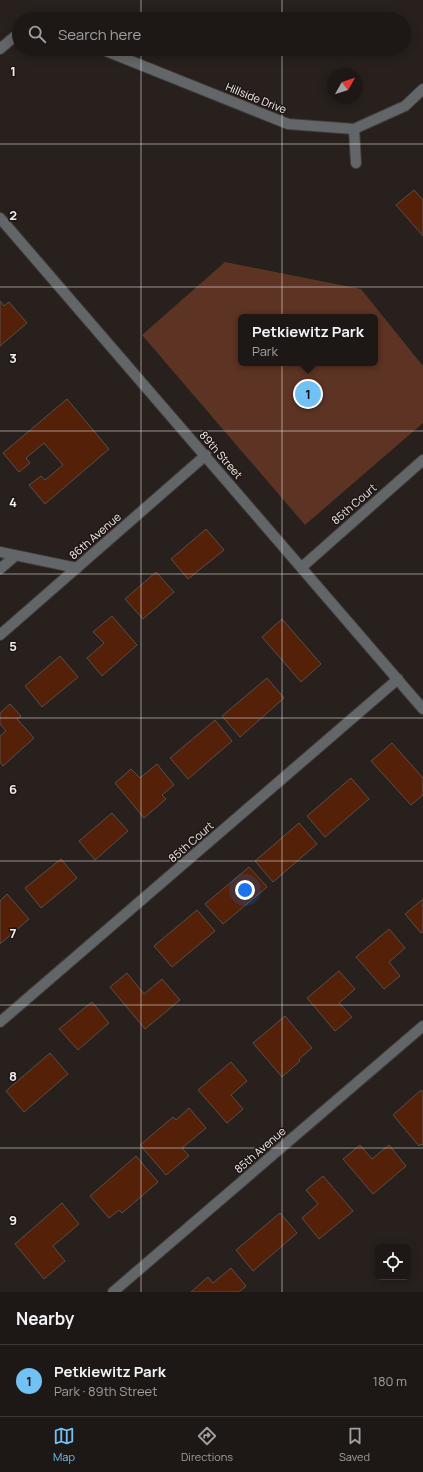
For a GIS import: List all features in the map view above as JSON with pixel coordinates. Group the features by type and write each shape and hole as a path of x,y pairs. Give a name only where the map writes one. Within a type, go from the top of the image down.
{"street":[{"path":"0,49 12,39"},
{"name":"Hillside Drive","path":"118,56 288,124 354,129 405,106 423,89"},
{"path":"354,129 356,163"},
{"name":"89th Street","path":"0,218 206,455 423,709"},
{"name":"86th Avenue","path":"0,635 206,455"},
{"name":"85th Court","path":"302,567 423,460"},
{"path":"0,552 77,568"},
{"path":"0,569 15,556"},
{"name":"85th Court","path":"0,1022 398,679"},
{"name":"85th Avenue","path":"113,1292 423,1026"}],"shaded area":[{"path":"225,262 361,289 423,366 423,423 305,525 142,335"}],"building":[{"path":"414,190 423,200 423,236 396,205"},
{"path":"0,301 4,306 9,302 27,323 0,346"},
{"path":"67,399 109,449 45,504 29,485 41,476 45,480 63,465 44,443 26,458 30,463 19,472 3,453"},
{"path":"206,529 224,550 188,579 171,559"},
{"path":"156,572 174,592 143,619 125,599"},
{"path":"112,616 137,645 102,676 87,658 104,643 93,632"},
{"path":"282,619 321,664 301,682 262,637"},
{"path":"60,656 78,677 42,707 25,686"},
{"path":"267,678 284,698 240,737 222,716"},
{"path":"10,704 21,716 17,719 34,738 3,766 0,762 0,736 6,731 0,724 0,713"},
{"path":"215,720 232,741 188,779 170,758"},
{"path":"392,743 423,778 423,795 411,805 371,761"},
{"path":"157,764 174,785 162,795 166,799 144,818 115,783 131,769 140,778"},
{"path":"351,778 369,799 325,837 307,816"},
{"path":"112,813 128,831 95,860 79,841"},
{"path":"299,823 317,844 273,882 255,861"},
{"path":"61,859 77,878 41,908 25,888"},
{"path":"249,867 267,887 223,924 205,904"},
{"path":"7,894 29,919 0,944 0,901"},
{"path":"423,899 423,932 421,933 405,914"},
{"path":"197,910 215,931 172,967 154,946"},
{"path":"389,929 405,948 389,962 400,976 384,989 356,957"},
{"path":"339,971 355,989 339,1003 352,1017 335,1031 307,998"},
{"path":"127,973 144,994 162,979 180,1000 145,1029 110,987"},
{"path":"92,1002 109,1023 78,1050 59,1029"},
{"path":"285,1016 312,1048 282,1077 253,1043"},
{"path":"50,1053 68,1074 24,1112 6,1091"},
{"path":"231,1062 247,1081 231,1095 243,1109 227,1123 198,1090"},
{"path":"421,1090 423,1092 423,1146 421,1144 419,1146 393,1115"},
{"path":"189,1108 206,1128 182,1148 189,1156 166,1175 140,1145 173,1117 176,1120"},
{"path":"360,1145 372,1159 389,1145 406,1166 373,1194 343,1159"},
{"path":"136,1156 158,1182 122,1213 119,1210 109,1218 90,1196"},
{"path":"323,1176 353,1211 319,1239 302,1218 318,1204 306,1190"},
{"path":"62,1203 79,1224 53,1246 65,1261 44,1279 15,1244"},
{"path":"280,1213 297,1233 253,1271 236,1250"},
{"path":"231,1268 246,1286 239,1292 191,1292 208,1277 213,1283"}],"place":[{"name":"Petkiewitz Park","path":"308,394"}]}
